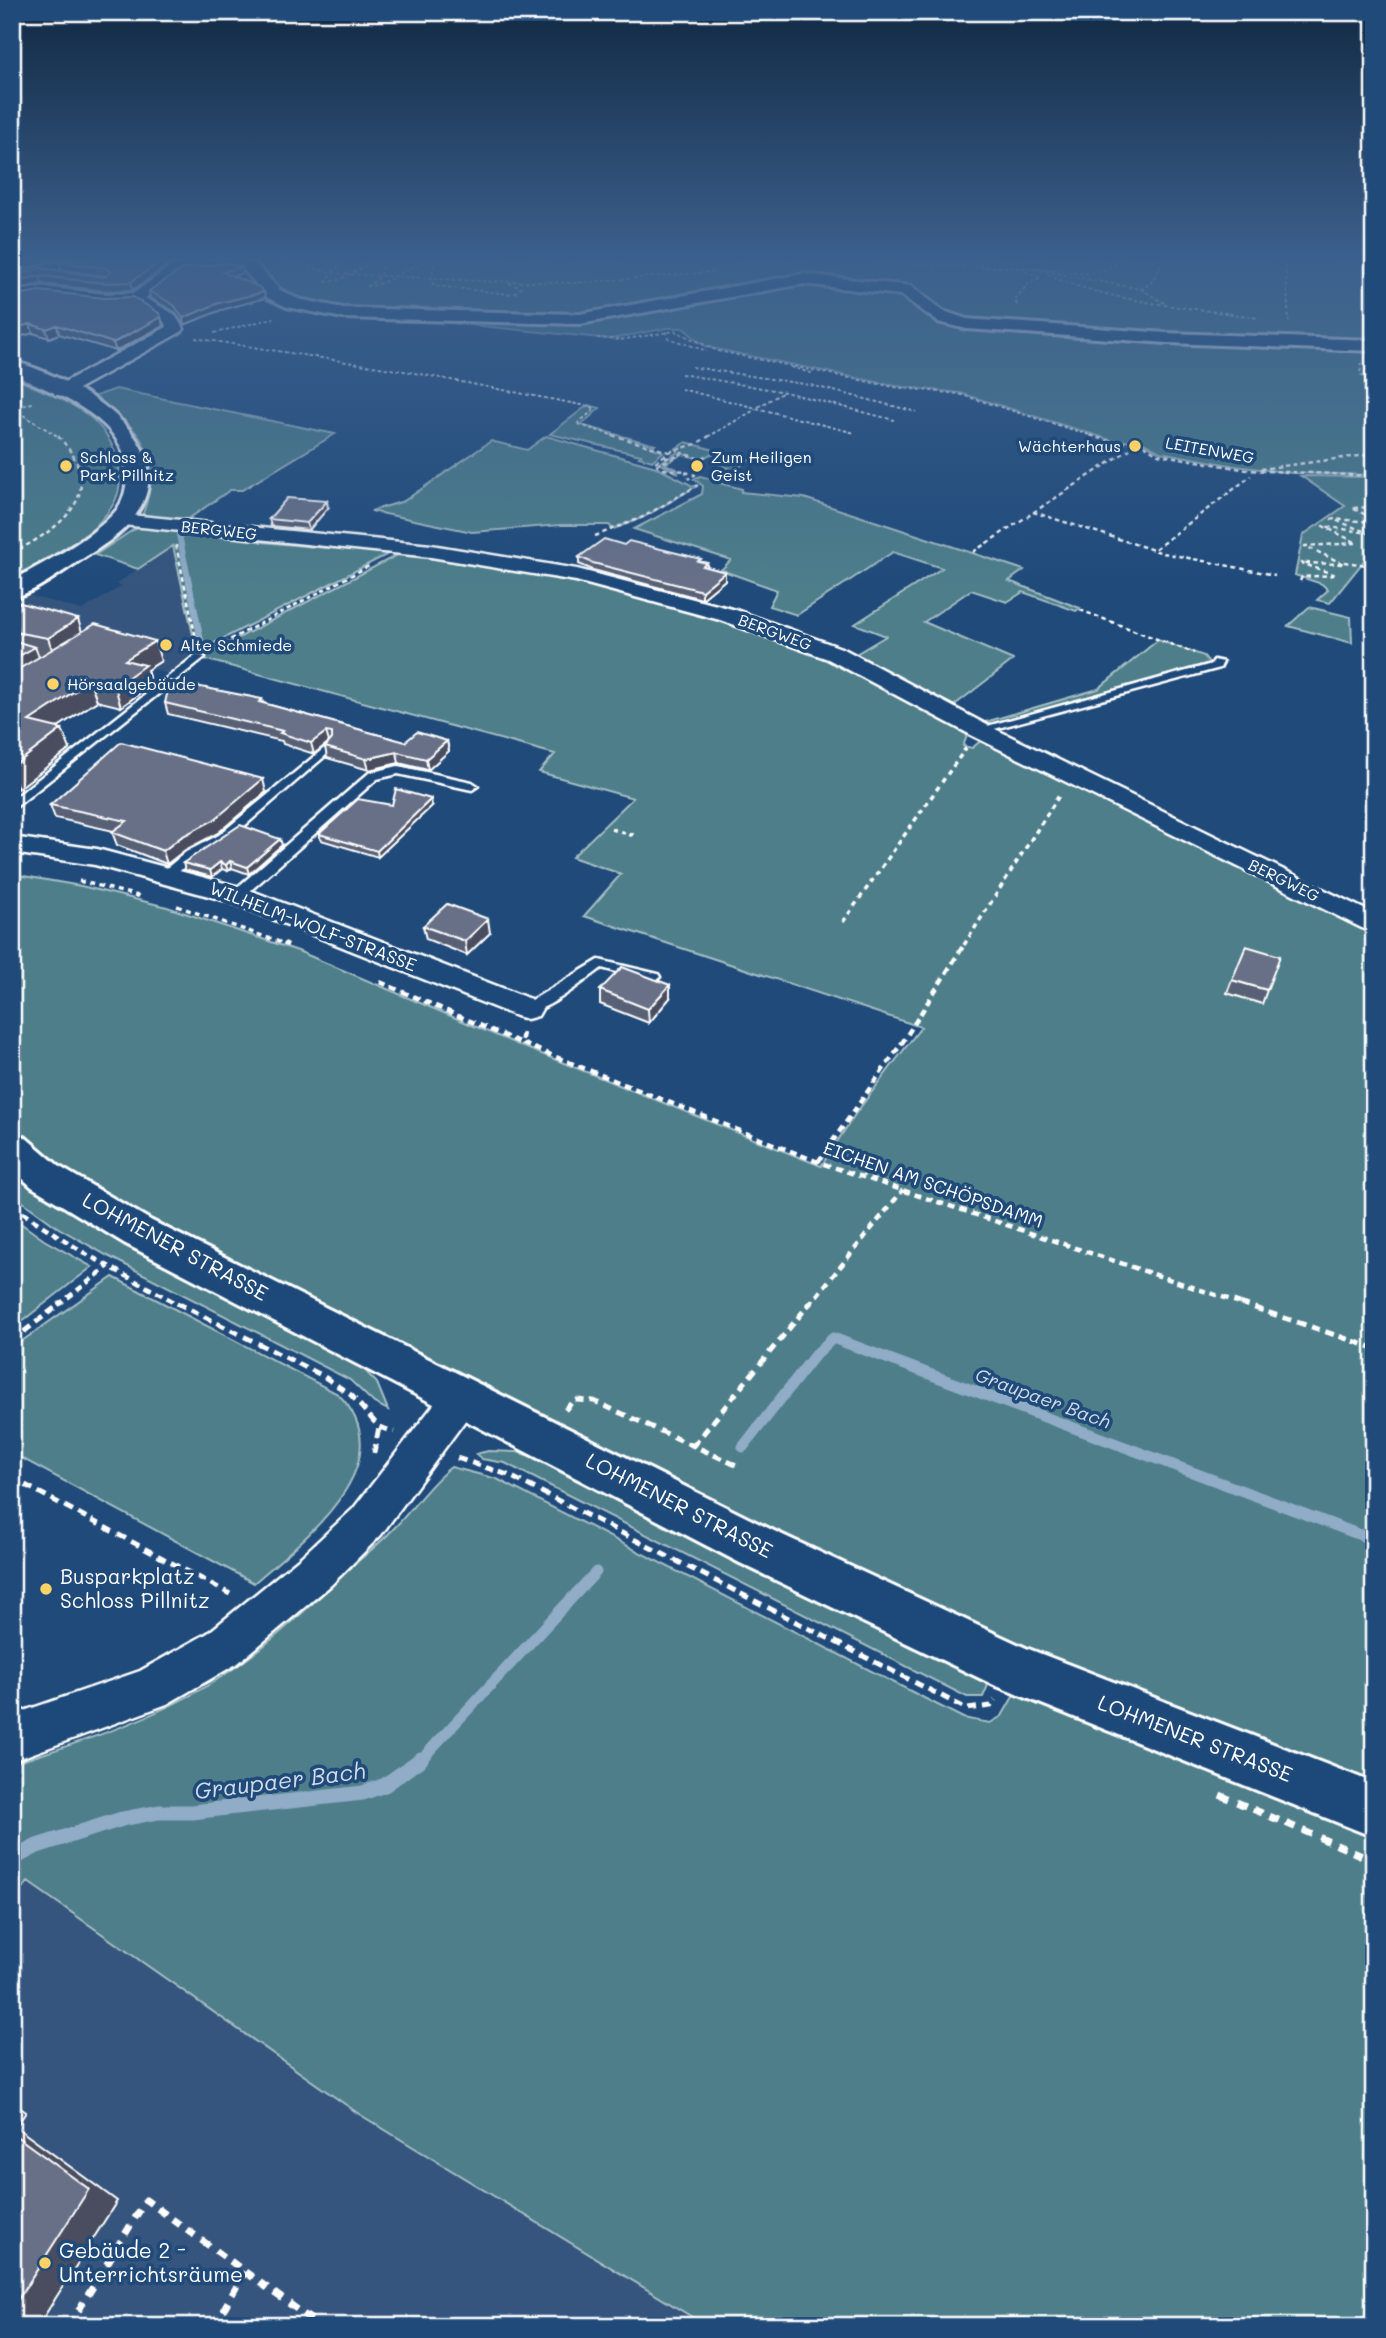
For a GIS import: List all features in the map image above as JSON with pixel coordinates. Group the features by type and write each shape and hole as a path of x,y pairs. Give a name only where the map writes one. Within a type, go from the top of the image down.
{"street":[{"path":"12,591 120,520 135,498 139,482 137,462 131,444 121,429 106,416 16,369"},
{"path":"61,391 102,369"},
{"name":"BERGWEG","path":"120,520 404,548 577,575 729,615 836,654 973,738 1078,779 1374,925"},
{"name":"WILHELM-WOLF-STRASSE","path":"12,845 97,857 237,895 527,1009"},
{"name":"LOHMENER STRASSE","path":"12,1146 46,1177 138,1232 757,1547 1012,1667 1374,1810"},
{"path":"12,1738 151,1689 223,1648 316,1571 367,1521 462,1396"}],"lane":[{"path":"12,806 200,657"},
{"path":"973,738 1216,666 1218,662"},
{"path":"167,875 190,855 231,832 328,748"},
{"path":"237,895 373,776 390,771 415,772 472,786"},
{"path":"527,1009 555,995 598,964 653,977"}],"path":[{"path":"392,369 592,407 594,409 577,424 579,426 669,452"},
{"path":"706,369 810,385 918,412"},
{"path":"708,455 700,458 682,453 655,464 669,452 696,444 814,374 793,369"},
{"name":"LEITENWEG","path":"807,369 894,387 959,394 1114,443 1139,442 1158,454 1253,471 1374,476"},
{"path":"1362,369 1360,374 1374,386"},
{"path":"681,374 775,390 894,420"},
{"path":"681,389 855,433"},
{"path":"12,411 35,402"},
{"path":"12,411 52,430 69,448 80,469 83,485 75,510 12,553"},
{"path":"973,552 1130,449"},
{"path":"1253,471 1374,454"},
{"path":"664,457 672,459"},
{"path":"663,469 695,475 688,479"},
{"path":"1155,549 1251,476"},
{"path":"594,536 643,517 698,485"},
{"path":"1374,507 1352,508 1374,521"},
{"path":"1033,512 1155,549 1232,569 1275,575"},
{"path":"1344,562 1304,549 1305,546 1357,543 1323,526 1370,532 1334,518 1374,521"},
{"path":"120,520 176,545 200,657 230,638 404,548"},
{"path":"1366,568 1374,557"},
{"path":"1300,581 1302,577 1336,575 1301,563 1344,562 1367,565 1367,573 1374,576"},
{"path":"1080,610 1218,662"},
{"path":"843,922 973,738"},
{"path":"818,1162 904,1040 1060,794 1078,779"},
{"path":"611,829 626,834 633,832"},
{"path":"70,880 146,898"},
{"path":"171,904 301,949"},
{"name":"EICHEN AM SCHÖPSDAMM","path":"377,980 521,1043 818,1162 1374,1348"},
{"path":"521,1043 527,1009"},
{"path":"693,1446 903,1190"},
{"path":"12,1206 51,1234 109,1266 323,1376 351,1395 379,1427 508,1475 967,1709 991,1706 1012,1667"},
{"path":"12,1341 109,1266"},
{"path":"541,1436 574,1400 594,1401 736,1465"},
{"path":"12,1478 233,1595"},
{"path":"69,2326 146,2200 320,2326"},
{"path":"214,2326 245,2272"}],"shaded area":[{"path":"173,545 197,652 172,675 112,658 12,722 12,603 25,594 82,610 122,586 116,584"},
{"path":"28,1882 359,2114 707,2326 12,2326 12,1900"}],"green space":[{"path":"814,369 1374,369 1374,475 1292,473 1235,466 1160,452 1140,441 1114,441 960,393 896,386"},
{"name":"Schloss & Park Pillnitz","path":"12,377 61,399 91,418 112,445 118,463 120,484 112,507 88,533 12,578"},
{"path":"116,389 335,434 242,490 230,490 184,522 142,516 151,477 144,445 123,420 90,398"},
{"path":"588,405 600,408 581,425 655,445 652,447 663,452 652,461 639,457 641,455 550,434"},
{"path":"546,436 656,467 695,487 644,517 613,529 609,525 561,525 472,532 371,511 404,501 491,441 527,450"},
{"path":"686,442 749,460 716,482 742,489 741,492 804,498 1024,570 1009,581 1080,608 1076,611 1023,592 1007,602 971,590 924,622 1013,660 952,707 981,723 851,657 886,636 855,624 942,568 893,552 797,615 769,606 777,590 721,570 731,560 634,529 702,494 703,486 694,479 700,476 711,479 729,468 712,463 721,457 711,454 700,459 683,454 665,464 677,469 678,473 659,463 678,452 675,449"},
{"path":"1301,476 1374,477 1374,557 1367,557 1330,603 1317,600 1328,590 1322,584 1295,575 1303,535 1345,506"},
{"path":"146,525 263,537 261,542 326,548 331,543 392,552 197,652 173,546 138,569 95,555 133,530"},
{"path":"399,554 427,554 429,558 573,581 778,636 969,731 963,746 972,748 983,739 1374,930 1374,1790 1152,1706 769,1536 164,1227 59,1165 12,1126 12,874 81,886 167,907 298,951 519,1045 821,1166 856,1113 921,1027 584,916 621,874 572,857 633,798 539,772 555,754 200,658"},
{"path":"1309,607 1351,617 1352,643 1288,626"},
{"path":"1158,640 1204,656 1209,663 986,725 982,723 1098,689"},
{"path":"12,1169 73,1212 354,1359 377,1383 388,1410 374,1403 350,1380 106,1255 57,1227 12,1194"},
{"path":"12,1217 44,1240 92,1267 12,1329"},
{"path":"113,1277 338,1394 356,1420 361,1447 354,1473 340,1499 320,1523 254,1583 12,1453 12,1348"},
{"path":"488,1451 517,1452 553,1463 989,1683 983,1697 967,1697 505,1463 482,1459 476,1454"},
{"path":"451,1467 497,1479 963,1718 990,1723 1002,1716 1014,1695 1374,1835 1374,2326 707,2326 359,2114 28,1882 12,1900 12,1764 139,1720 187,1697 230,1671 285,1628 381,1541"}],"building":[{"path":"287,498 327,501 307,523 269,519"},
{"path":"604,539 624,545 629,541 701,559 698,561 707,563 703,566 725,572 702,591 579,557"},
{"path":"17,602 78,619 48,638 14,632 15,641 35,647 12,660 12,605"},
{"path":"95,624 155,641 125,660 145,665 115,687 90,681 29,721 62,729 12,767 12,673"},
{"path":"170,681 262,699 259,702 405,742 417,732 447,741 426,759 397,752 366,759 325,747 332,739 332,733 326,732 311,743 280,733 283,731 165,703"},
{"path":"121,742 263,779 214,820 181,837 163,851 112,832 127,821 50,805"},
{"path":"396,789 431,799 377,851 319,834 358,799 392,805"},
{"path":"240,825 280,839 247,867 230,861 226,865 220,862 210,870 183,863"},
{"path":"447,904 488,919 465,941 423,926"},
{"path":"1246,946 1280,956 1267,990 1232,980"},
{"path":"622,967 670,985 648,1009 600,990"},
{"path":"12,2133 89,2189 12,2309"}],"waterway":[{"path":"179,535 201,640"},
{"name":"Graupaer Bach","path":"743,1447 815,1355 833,1338 1374,1540"},
{"name":"Graupaer Bach","path":"420,1761 596,1572"},
{"name":"Graupaer Bach","path":"12,1859 37,1846 122,1819 159,1812 192,1812 363,1793 385,1785 421,1759"}],"place":[{"name":"Wächterhaus","path":"1135,446"},
{"name":"Schloss & Park Pillnitz","path":"66,466"},
{"name":"Zum Heiligen Geist","path":"697,466"},
{"name":"Alte Schmiede","path":"166,645"},
{"name":"Hörsaalgebäude","path":"53,684"},
{"name":"Busparkplatz Schloss Pillnitz","path":"46,1589"},
{"name":"Gebäude 2 - Unterrichtsräume","path":"45,2263"}]}
